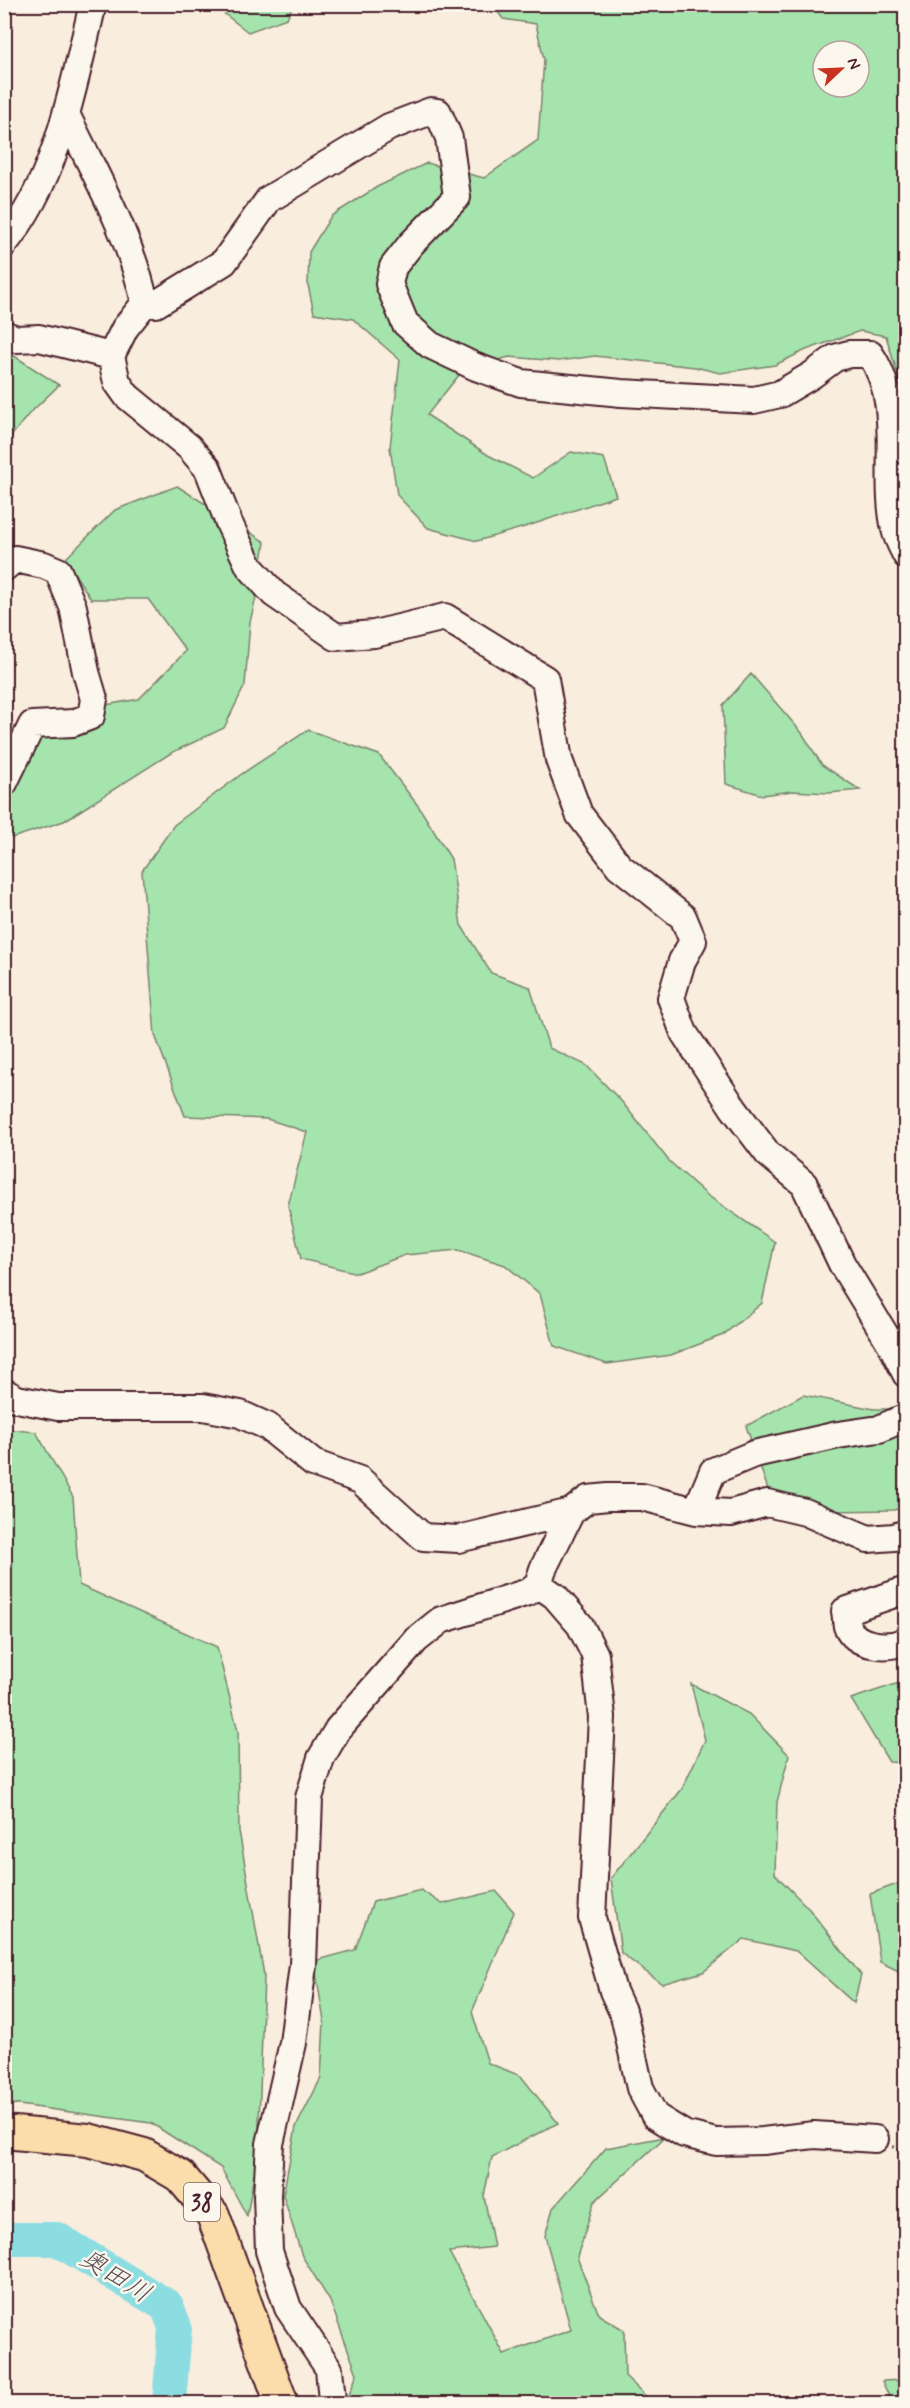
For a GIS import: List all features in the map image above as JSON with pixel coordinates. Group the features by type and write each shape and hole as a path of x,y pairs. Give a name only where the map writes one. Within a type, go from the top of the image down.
{"main road":[{"name":"38","path":"4,2132 88,2140 144,2156 180,2176 213,2215 282,2403"}],"street":[{"path":"4,244 30,206 52,160 66,114 93,4"},
{"path":"145,303 156,304 224,262 269,199 389,127 431,111 438,112 449,138 457,197 411,244 393,267 389,284 405,322 430,345 476,367 520,383 621,393 754,400 780,394 835,358 849,354 870,354 881,371 890,411 891,493 895,531 906,555"},
{"path":"66,114 125,237 145,303"},
{"path":"145,303 124,328 111,356 112,369 117,382 127,396 189,447 208,469 249,566 274,594 336,637 374,634 445,617 546,679 558,760 579,814 619,866 683,917 693,941 682,961 671,998 684,1033 734,1109 768,1154 804,1184 842,1264 892,1346 906,1374"},
{"path":"4,334 16,339 39,338 111,356"},
{"path":"4,568 15,559 58,571 74,607 86,672 94,699 91,716 73,723 32,725 4,783"},
{"path":"4,1392 17,1399 58,1407 203,1407 240,1414 267,1426 313,1463 360,1480 423,1537 458,1539 571,1512 588,1499 608,1497 642,1497 696,1511 731,1513 767,1503 805,1512 868,1539 894,1537 906,1533"},
{"path":"696,1511 713,1471 754,1454 838,1435 879,1429 906,1417"},
{"path":"328,2403 332,2400 329,2368 288,2308 268,2251 267,2196 270,2144 293,2043 302,1975 309,1798 314,1777 321,1758 338,1730 416,1640 441,1620 528,1592 538,1584 571,1512"},
{"path":"538,1584 555,1596 580,1625 595,1655 602,1717 592,1918 613,1991 624,2015 640,2088 655,2116 684,2134 716,2142 763,2141 814,2135 875,2139"},
{"path":"906,1590 845,1611 847,1627 862,1642 894,1646 906,1641"}],"green space":[{"path":"213,5 293,5 287,18 248,32"},
{"path":"493,5 905,5 905,398 886,336 860,331 806,350 775,365 720,373 695,367 595,356 559,361 509,357 463,370 427,415 488,455 533,478 571,452 604,458 616,496 477,541 428,528 397,495 390,447 400,360 353,319 314,313 308,285 309,252 331,216 377,187 427,163 484,178 538,140 544,60 536,24 503,19"},
{"path":"5,350 59,385 28,415 5,444"},
{"path":"177,486 265,542 250,622 245,685 224,728 171,753 64,821 12,838 5,833 4,755 66,712 139,699 186,651 148,599 91,599 65,559 115,510"},
{"path":"751,674 802,733 822,765 860,790 829,793 792,791 762,795 726,784 723,705"},
{"path":"308,730 379,755 419,807 451,859 461,925 491,973 530,987 549,1048 586,1065 622,1102 669,1161 707,1195 775,1242 762,1303 723,1335 671,1355 607,1364 554,1346 540,1294 505,1265 458,1250 405,1255 357,1273 301,1259 288,1206 307,1132 267,1119 185,1116 155,1035 142,871 174,825 243,773"},
{"path":"803,1395 874,1409 905,1409 905,1507 894,1510 829,1511 770,1495 746,1426"},
{"path":"5,1429 36,1432 73,1497 79,1585 217,1647 238,1731 239,1831 264,1975 258,2151 247,2216 221,2168 151,2123 5,2103"},
{"path":"905,1681 905,1763 889,1762 851,1699"},
{"path":"691,1684 749,1714 789,1755 777,1802 775,1874 809,1909 861,1975 854,2003 796,1951 744,1939 703,1972 662,1984 621,1953 611,1878 682,1789 705,1740"},
{"path":"906,1881 905,1974 880,1962 870,1894"},
{"path":"421,1890 442,1904 496,1891 514,1912 472,2012 488,2063 521,2076 558,2123 492,2157 484,2196 494,2247 449,2252 504,2354 571,2330 545,2236 553,2208 606,2148 665,2137 594,2202 577,2257 599,2315 624,2330 625,2376 653,2403 346,2403 357,2374 330,2301 302,2256 283,2195 296,2127 321,2078 324,2021 314,1961 355,1950 373,1902"},
{"path":"905,2380 905,2403 892,2403 882,2381"}],"waterway":[{"name":"奥田川","path":"4,2239 57,2239 167,2306 175,2327 169,2404"}]}
